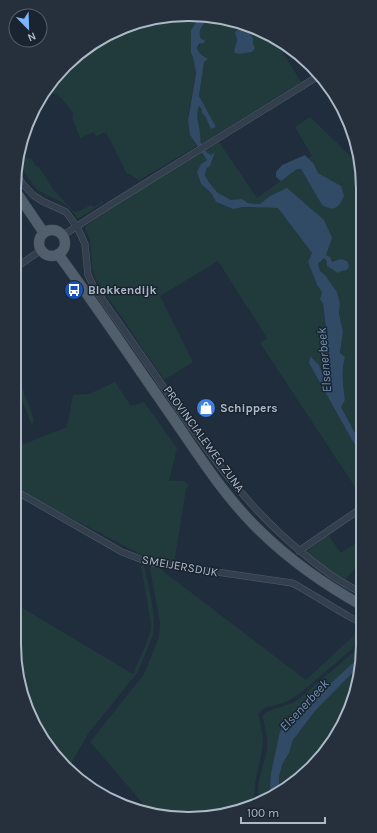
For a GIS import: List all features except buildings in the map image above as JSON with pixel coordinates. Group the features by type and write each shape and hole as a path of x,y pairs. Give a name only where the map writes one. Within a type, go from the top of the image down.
{"main road":[{"path":"21,199 44,233"},
{"path":"50,230 55,231 62,236 64,245 58,254 51,256 45,254 41,250 39,242 40,237 44,233 50,230"},
{"name":"PROVINCIALEWEG ZUNA","path":"58,254 197,454 236,505 256,527 288,556 329,587 356,602"}],"street":[{"path":"62,236 314,78"},
{"name":"PROVINCIALEWEG ZUNA","path":"21,181 33,195 42,201 66,212 85,244 88,275 94,287 177,409 231,483 258,514 299,551 333,577 356,590"},
{"path":"21,264 41,250"},
{"name":"SMEIJERSDIJK","path":"21,494 122,552 148,562 292,583 356,620"},
{"path":"299,551 356,512"}],"green space":[{"path":"178,21 197,21 191,30 191,53 196,73 188,115 190,135 197,146 138,181 136,178 127,174 106,132 96,136 94,132 80,138 72,118 73,113 59,96 51,93 70,70 78,63 95,49 114,38 156,24"},
{"path":"206,22 210,22 241,30 235,32 237,40 234,51 240,54 252,52 252,38 248,32 272,43 280,48 301,82 201,144 197,120 199,105 211,129 216,127 199,96 204,61 208,59 201,54 197,48 204,40 201,39 200,36 200,30"},
{"path":"310,117 354,159 356,178 356,435 341,407 345,400 343,373 345,357 340,354 343,332 339,313 340,304 337,292 326,276 320,271 318,264 324,258 340,271 349,266 347,261 339,259 332,262 270,196 260,204 248,203 242,199 231,201 218,193 205,176 206,169 210,166 215,153 211,155 205,150 219,142 257,198 297,169 301,169 322,205 323,175 318,173 314,164 308,158 312,156 295,127"},
{"path":"202,152 207,160 201,164 197,172 201,184 211,193 216,202 233,209 243,207 278,208 312,253 308,262 317,285 322,292 320,299 323,304 327,336 323,346 326,367 324,379 310,356 309,363 356,447 356,488 260,343 267,338 218,261 160,296 193,362 164,380 95,278 92,268 90,240 85,228 116,205"},
{"path":"24,157 32,159 53,189 73,211 77,212 91,205 94,207 102,201 103,203 78,219 63,203 39,191 22,169"},
{"path":"115,382 131,406 144,402 177,448 169,481 184,481 189,485 186,489 174,564 149,558 136,552 21,492 21,445 67,427 73,395 89,394"},
{"path":"21,384 34,419 32,426 21,398"},
{"path":"328,535 341,553 356,543 356,568 345,580 319,563 306,552"},
{"path":"149,564 155,565 306,680 356,634 356,642 352,649 299,694 286,702 265,708 258,714 263,742 254,798 221,809 199,812 167,811 145,806 90,742 144,674 159,637 160,622"},
{"path":"144,565 150,591 154,619 153,635 138,672 88,734 71,764 49,738 38,719 30,698 22,666 21,607 133,674 150,634 151,624 141,566"},
{"path":"356,650 356,660 329,685 302,706 280,731 271,773 270,791 258,797 259,780 267,747 263,716 266,712 292,703 300,698"},
{"path":"354,671 343,709 328,738 307,763 279,786 279,777 282,765 289,753 293,740 315,711"}],"water":[{"path":"197,21 206,22 200,30 201,39 205,40 204,43 199,44 197,48 204,57 208,59 204,62 199,96 216,127 211,129 202,113 202,109 199,106 197,116 202,145 211,155 215,152 210,166 206,169 205,176 211,185 218,193 231,200 242,199 248,203 260,204 270,196 287,188 324,220 332,238 326,255 330,257 332,262 343,259 347,261 349,266 347,270 338,273 327,266 327,261 324,258 318,264 320,271 326,276 337,292 340,304 339,313 343,332 340,353 345,357 343,384 345,400 341,407 356,435 356,447 309,363 310,356 319,365 324,378 324,370 326,367 323,346 327,336 323,304 320,299 322,292 317,285 308,262 312,253 278,208 243,207 233,209 216,202 211,193 201,184 197,172 201,164 207,160 190,135 188,120 196,73 191,53 191,30"},
{"path":"239,29 248,32 253,38 255,48 252,52 240,54 235,53 234,51 237,40 235,32"},
{"path":"305,155 314,164 318,173 341,186 344,196 336,208 330,208 322,205 301,169 297,169 281,181 276,177 276,172 282,165"},
{"name":"Elsenerbeek","path":"356,660 354,671 315,711 293,740 289,753 282,765 279,777 279,786 270,791 271,773 280,731 302,706 329,685"}],"place":[{"name":"Blokkendijk","path":"74,290"},
{"name":"Schippers","path":"206,408"}]}
